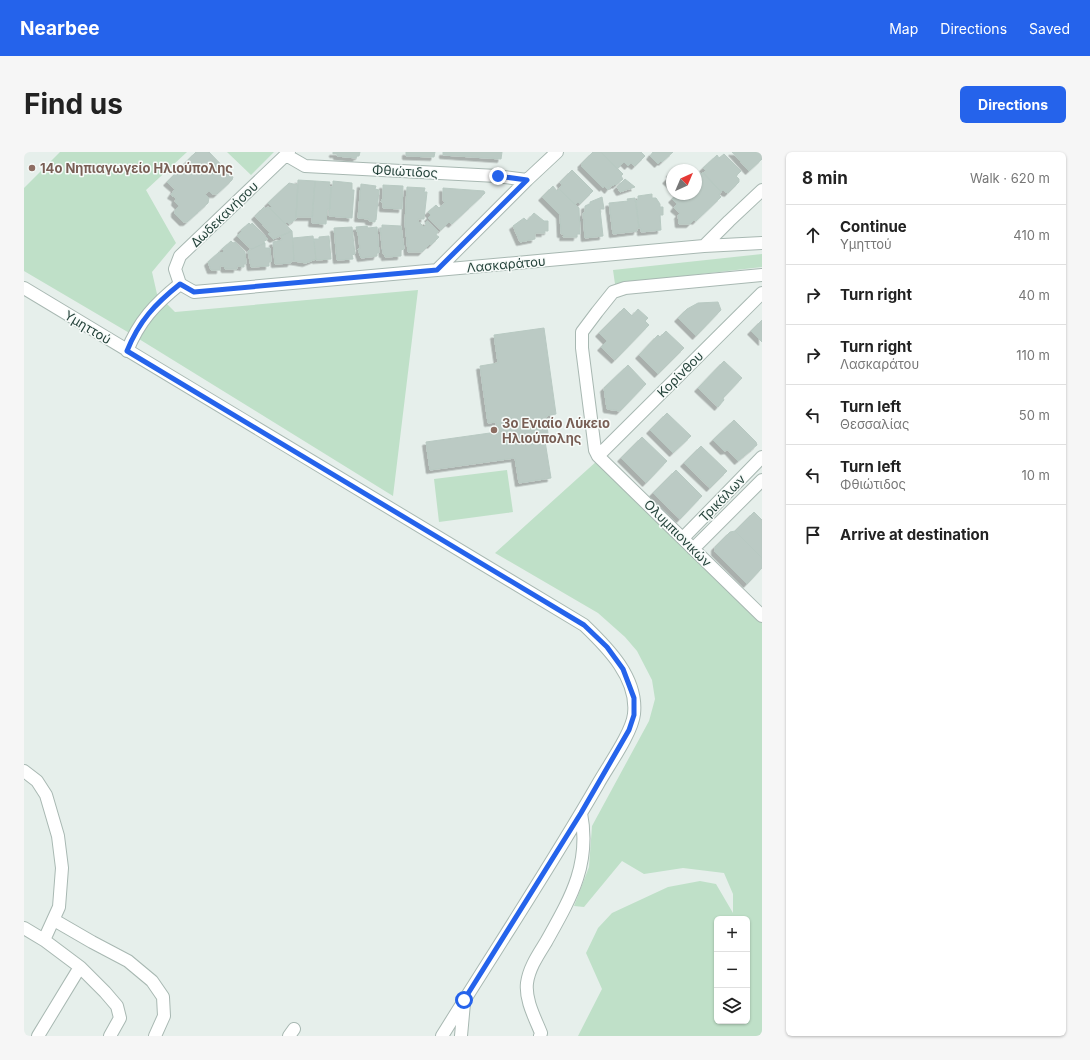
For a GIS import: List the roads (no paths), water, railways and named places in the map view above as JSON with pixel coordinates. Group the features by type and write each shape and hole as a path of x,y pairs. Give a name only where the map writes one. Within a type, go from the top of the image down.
{"street":[{"path":"437,270 527,180 558,152"},
{"name":"Φθιώτιδος","path":"288,153 305,166 498,176 527,180"},
{"name":"Δωδεκανήσου","path":"180,284 175,269 180,256 288,153"},
{"path":"704,246 762,190"},
{"name":"Λασκαράτου","path":"180,284 194,292 704,246 762,243"},
{"path":"597,453 582,348 582,332 613,292 625,288 762,275"},
{"path":"127,351 133,335 141,322 155,306 180,284"},
{"name":"Υμηττού","path":"24,288 584,625 607,647 623,669 634,698 634,715 629,730 581,813 442,1036"},
{"name":"Κορίνθου","path":"597,453 762,293"},
{"name":"Ολυμπιονικών","path":"597,453 762,616"},
{"name":"Τρικάλων","path":"683,538 762,457"},
{"name":"Τρικάλων","path":"693,549 762,480"},
{"path":"24,771 37,781 46,795 58,836 62,868 59,907 44,940"},
{"path":"540,1036 541,1033 528,1000 526,985 529,971 568,902 577,881 584,854 584,828 581,813"},
{"path":"54,920 128,961 152,981 163,997 164,1016 155,1036"},
{"path":"24,928 44,940 80,967 98,984 116,1006 120,1018 110,1036"},
{"path":"38,1036 80,967"},
{"path":"462,1036 464,1000"}],"place":[{"name":"14ο Νηπιαγωγείο Ηλιούπολης","path":"32,168"},
{"name":"3ο Ενιαίο Λύκειο Ηλιούπολης","path":"494,430"}]}
